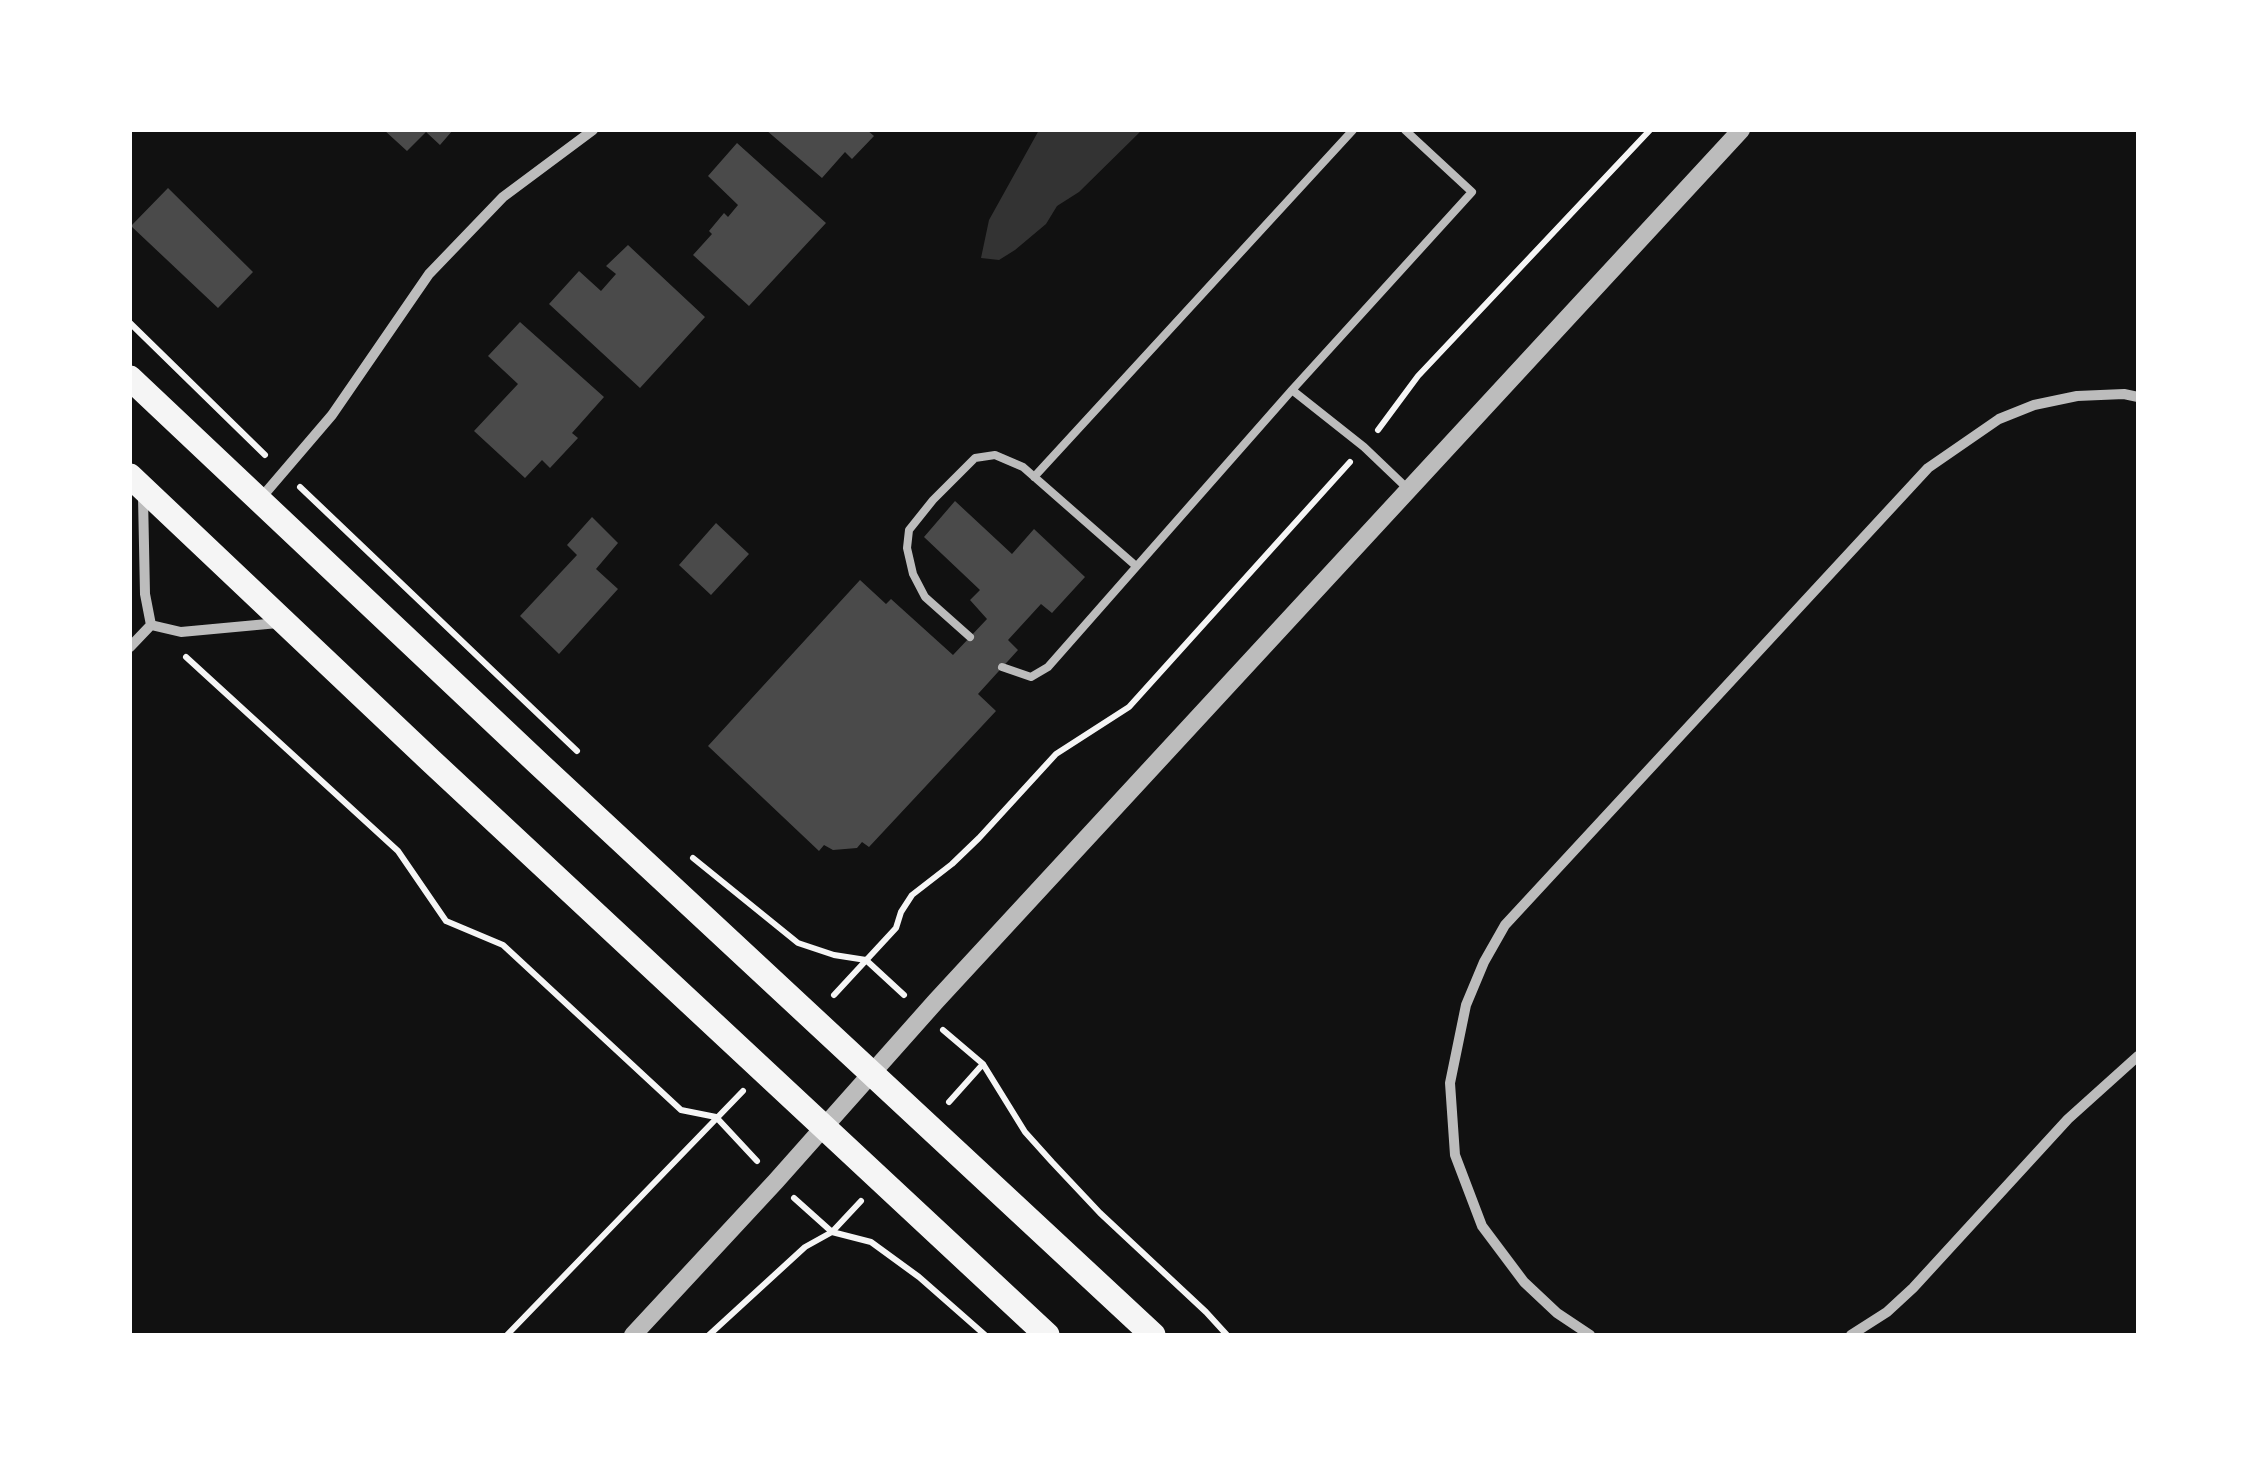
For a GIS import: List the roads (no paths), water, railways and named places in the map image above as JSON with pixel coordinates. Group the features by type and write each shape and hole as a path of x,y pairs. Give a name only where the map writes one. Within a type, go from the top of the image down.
{"main road":[{"path":"130,378 538,764 1153,1335"},
{"path":"136,482 1047,1335"}],"street":[{"path":"259,500 332,415 429,274 503,197 592,130"},
{"path":"633,1335 936,1001 1741,130"},
{"path":"1590,1335 1557,1313 1524,1282 1482,1226 1456,1155 1450,1083 1466,1006 1505,925 1928,468 1999,418 2034,405 2077,396 2138,397"},
{"path":"130,647 150,625 136,482"},
{"path":"150,625 181,632 284,622"},
{"path":"1851,1335 1887,1312 1912,1288 2068,1119 2138,1056"}],"lane":[{"path":"1034,477 1353,130"},
{"path":"1002,667 1031,676 1048,667 1472,192 1405,130"},
{"path":"1292,390 1364,447 1409,490"},
{"path":"970,637 925,597 907,548 909,530 975,458 996,456 1023,466 1136,566"}]}
